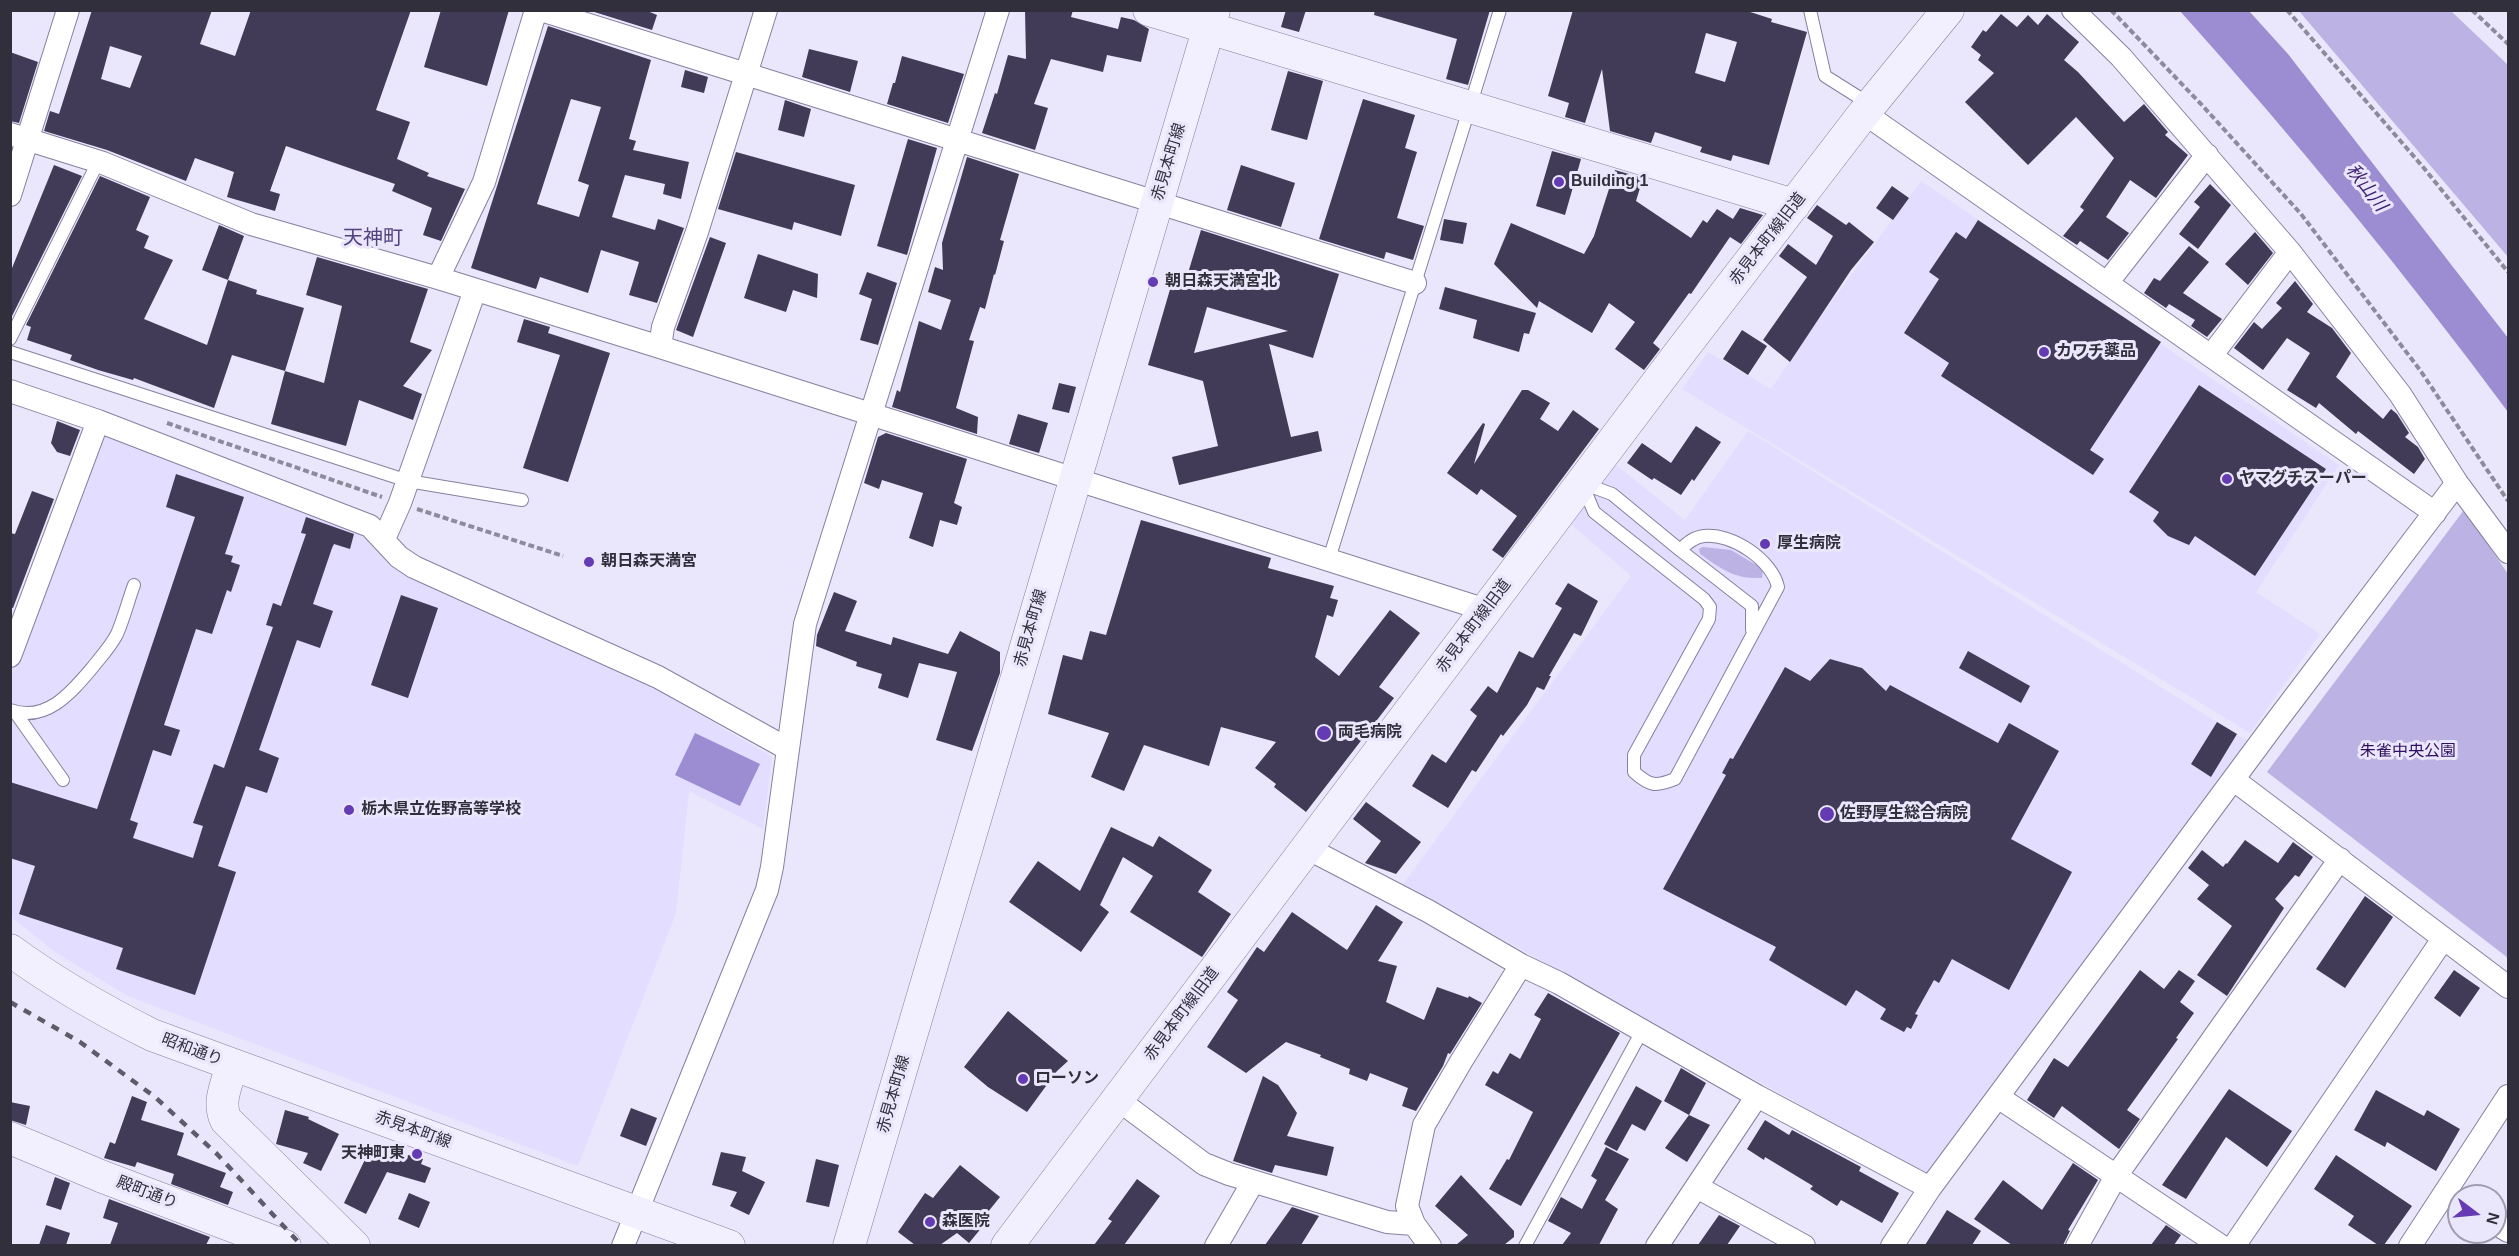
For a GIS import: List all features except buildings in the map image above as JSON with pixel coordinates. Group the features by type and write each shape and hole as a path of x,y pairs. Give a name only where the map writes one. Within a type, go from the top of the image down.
{"street":[{"path":"10,195 19,137 68,10"},
{"path":"438,278 484,182 536,10"},
{"path":"541,10 1414,283"},
{"path":"660,347 663,327 697,232 766,10"},
{"path":"623,1245 766,890 805,624 998,10"},
{"path":"1149,10 1212,19 1469,108 1794,205"},
{"name":"赤見本町線旧道","path":"1007,1245 1582,483 1867,109 1948,10"},
{"path":"2073,10 2121,57 2290,252 2400,394 2457,483 2508,552"},
{"name":"赤見本町線","path":"849,1245 1212,19"},
{"path":"1867,109 2107,283 2435,513"},
{"path":"19,137 98,162 250,224 438,278 660,347 1486,610"},
{"path":"2107,283 2207,155"},
{"path":"2211,356 2290,252"},
{"path":"384,539 400,503 475,290"},
{"path":"10,391 98,421 370,526 399,556 414,567 658,677 788,749"},
{"path":"10,656 98,421"},
{"path":"1892,1245 1930,1188 2457,483"},
{"path":"2234,780 2508,987"},
{"path":"1307,848 1428,911 1757,1096 1930,1188"},
{"path":"2077,1245 2116,1176 2340,859"},
{"path":"2235,1245 2443,939"},
{"name":"昭和通り","path":"10,950 86,1002 152,1035 232,1065 222,1101 222,1112 226,1120 354,1245"},
{"path":"1430,1245 1414,1224 1407,1206 1424,1125 1521,965"},
{"name":"赤見本町線","path":"232,1065 729,1245"},
{"path":"1657,1245 1757,1096"},
{"path":"1998,1097 2221,1245"},
{"path":"1117,1099 1204,1164 1253,1182 1387,1222 1414,1224"},
{"path":"2459,1184 2506,1103"},
{"name":"殿町通り","path":"10,1138 103,1177 285,1245"},
{"path":"1216,1245 1253,1182"},
{"path":"1697,1187 1794,1243"},
{"path":"2410,1245 2447,1202"}],"lane":[{"path":"1329,559 1500,10"},
{"path":"1810,10 1825,76 1867,109"},
{"path":"10,339 98,162"},
{"path":"10,352 408,481 522,500"},
{"path":"1582,483 1612,494 1752,606 1752,632"},
{"path":"1582,483 1594,512 1704,599 1710,607 1709,619 1634,755 1634,772 1646,783 1660,784 1675,778 1778,587 1771,568 1764,559 1733,542 1706,536 1693,539 1680,550"},
{"path":"13,711 41,711 53,707 73,691 116,635 134,585"},
{"path":"13,711 63,780"},
{"path":"1525,1245 1642,1031"}],"path":[{"path":"2111,10 2202,104 2301,214 2420,370 2508,501"},
{"path":"2287,10 2423,167 2508,272"},
{"path":"2472,10 2508,44"},
{"path":"166,423 563,556"}],"shaded area":[{"path":"1921,181 2339,465 2256,592 2320,634 2250,733 1682,389 1708,352 1771,389 1810,331"},
{"name":"佐野厚生総合病院","path":"1748,431 2251,743 1929,1176 1403,884 1631,576 1571,524 1616,465 1685,520"},
{"name":"栃木県立佐野高等学校","path":"98,433 368,535 386,561 595,653 772,757 763,829 689,791 676,913 578,1166 128,996 55,952 11,917 10,667"}],"green space":[{"path":"2299,11 2451,11 2508,65 2508,257"},
{"name":"朱雀中央公園","path":"2464,510 2508,574 2508,958 2267,772"},
{"path":"1703,547 1731,550 1763,569 1762,578 1744,577 1722,569 1700,554 1699,549"}],"water":[{"name":"秋山川","path":"2180,11 2249,11 2288,54 2508,338 2508,412 2348,207"},
{"path":"695,733 760,764 740,806 675,775"}],"railway":[{"path":"10,1002 80,1042 155,1097 217,1154 302,1246"}],"place":[{"name":"Building 1","path":"1559,182"},
{"name":"朝日森天満宮北","path":"1153,282"},
{"name":"カワチ薬品","path":"2044,352"},
{"name":"ヤマグチスーパー","path":"2227,479"},
{"name":"厚生病院","path":"1765,544"},
{"name":"朝日森天満宮","path":"589,562"},
{"name":"両毛病院","path":"1324,733"},
{"name":"栃木県立佐野高等学校","path":"349,810"},
{"name":"佐野厚生総合病院","path":"1827,814"},
{"name":"ローソン","path":"1023,1079"},
{"name":"天神町東","path":"417,1154"},
{"name":"森医院","path":"930,1222"}],"district":[{"name":"天神町","path":"373,238"}]}
